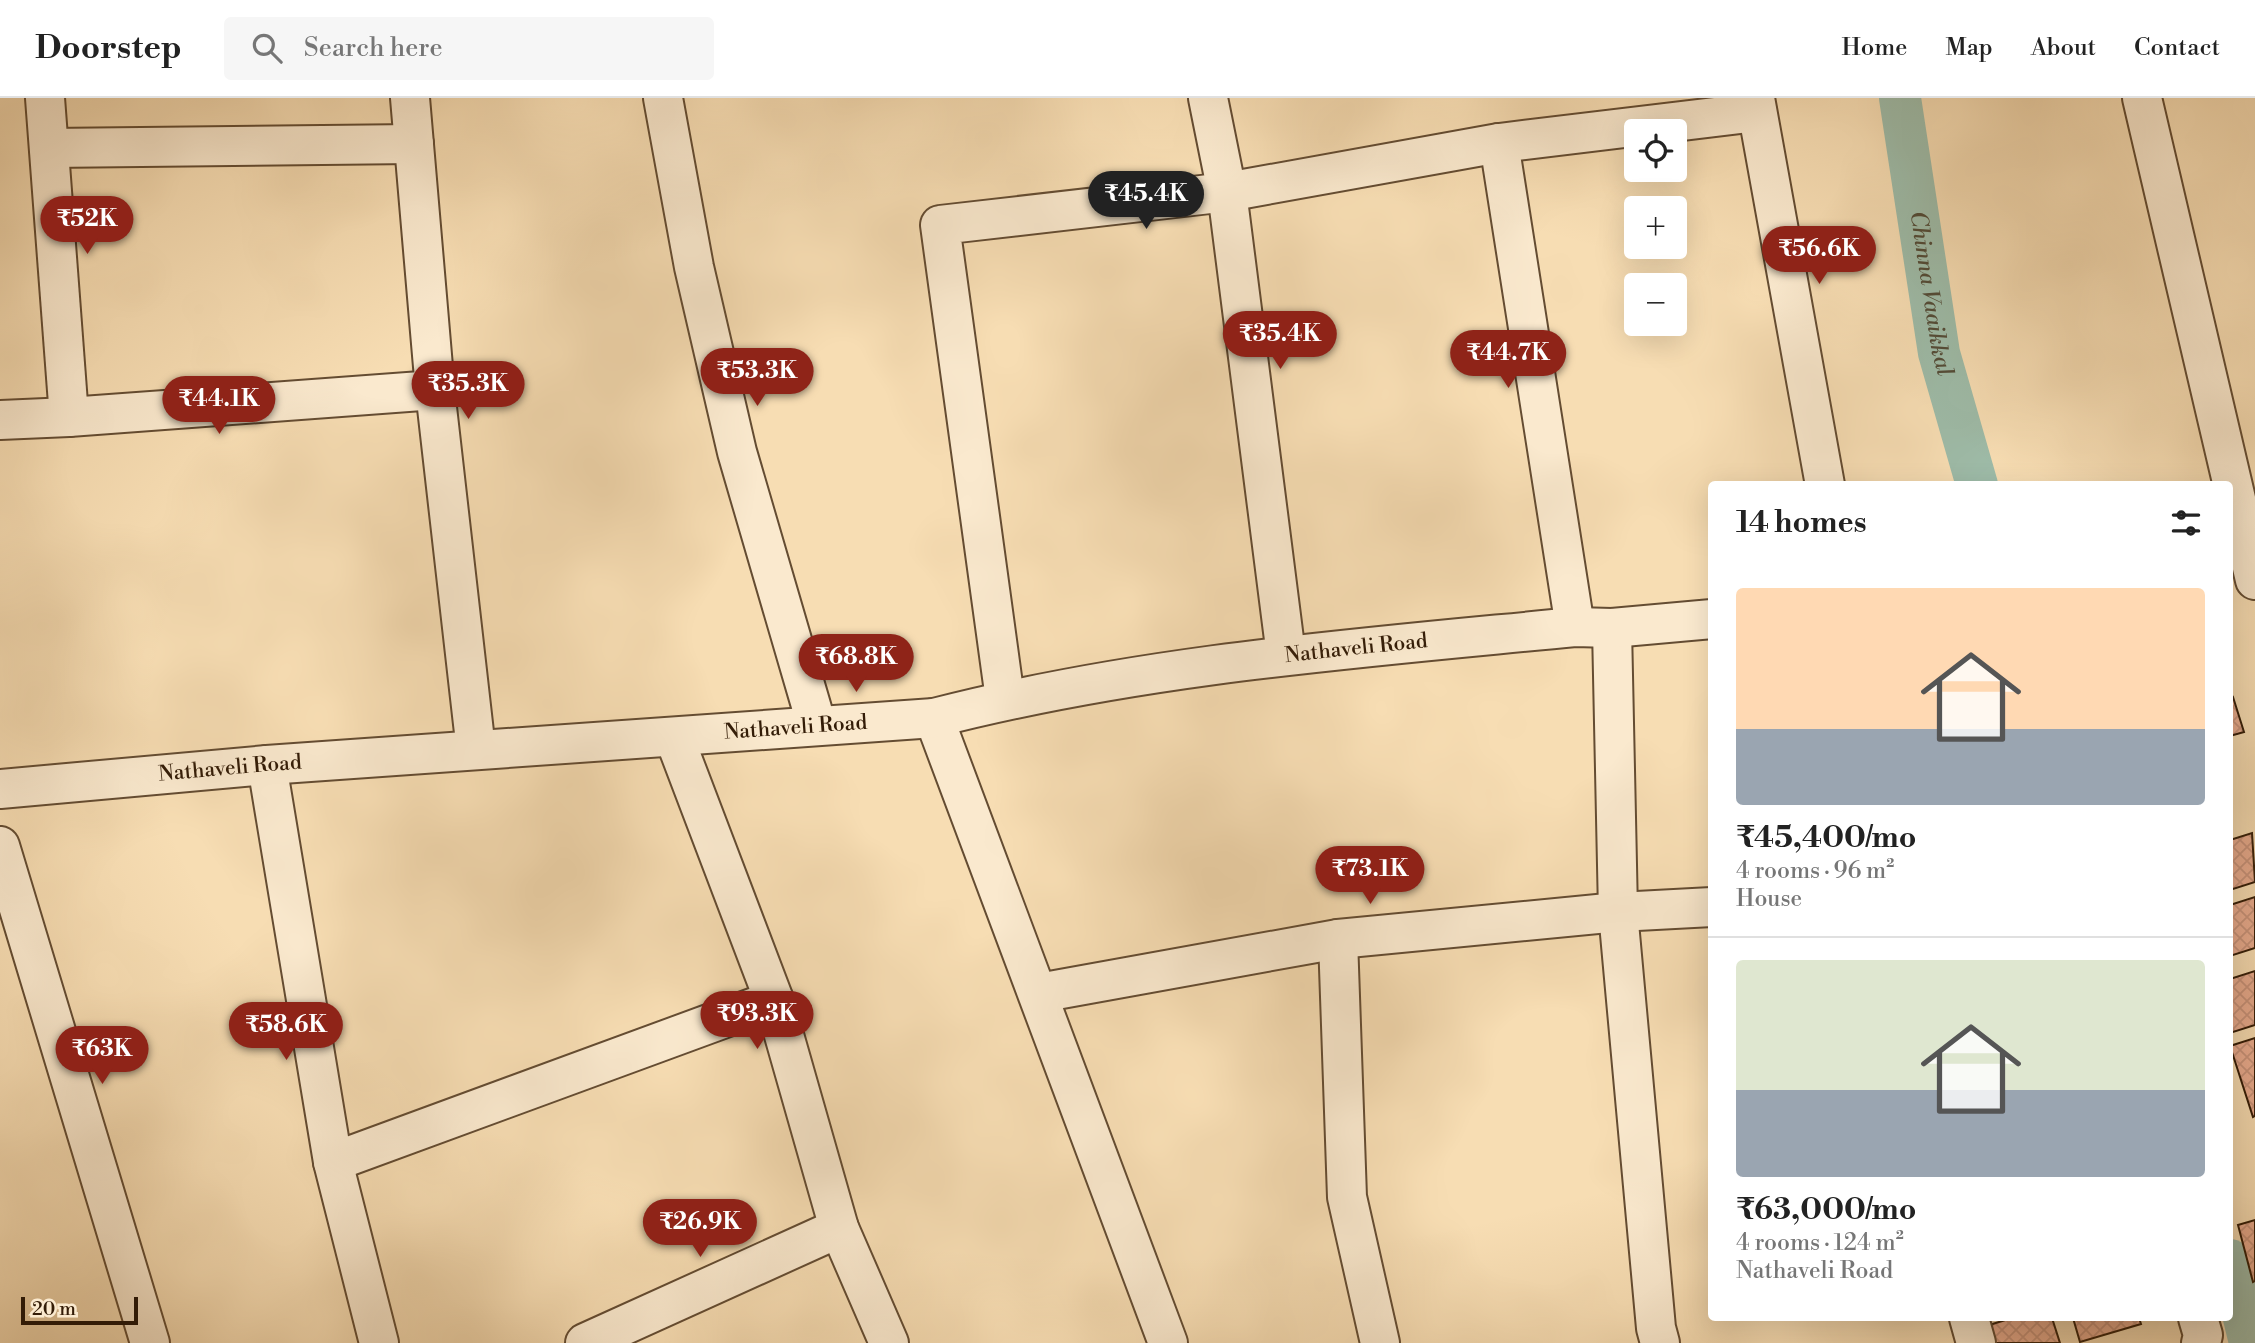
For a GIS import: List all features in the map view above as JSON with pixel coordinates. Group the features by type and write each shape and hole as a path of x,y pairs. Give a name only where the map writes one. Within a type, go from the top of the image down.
{"street":[{"path":"46,98 69,417"},
{"path":"410,98 435,390 476,750"},
{"path":"663,98 694,267 737,452 817,726"},
{"path":"1208,98 1227,192 1286,655"},
{"path":"2142,98 2232,481"},
{"path":"1005,699 940,225 1227,192 1499,143 1756,105 1824,481"},
{"path":"1499,143 1594,627 1636,1134 1656,1328 1660,1343"},
{"path":"49,148 415,144"},
{"path":"0,420 435,390"},
{"path":"2233,486 2255,580"},
{"path":"2233,595 2255,592"},
{"name":"Nathaveli Road","path":"0,789 267,765 934,718 1005,699 1286,655 1708,619"},
{"path":"934,718 1168,1343"},
{"path":"674,737 774,1000 839,1228 890,1343"},
{"path":"267,765 332,1162 379,1343"},
{"path":"0,846 150,1343"},
{"path":"1039,993 1338,939 1618,912 1708,908"},
{"path":"1338,939 1347,1197 1380,1343"},
{"path":"332,1162 774,1000"},
{"path":"585,1343 626,1335 839,1228"},
{"path":"1970,1321 1976,1343"},
{"path":"2199,1321 2203,1335 2202,1343"}],"building":[{"path":"2233,697 2244,732 2233,735"},
{"path":"2252,833 2255,882 2233,889 2233,839"},
{"path":"2255,897 2255,948 2233,955 2233,904"},
{"path":"2255,971 2255,1025 2233,1032 2233,978"},
{"path":"2255,1038 2253,1117 2233,1055 2233,1045"},
{"path":"2255,1220 2255,1281 2253,1282 2238,1225"},
{"path":"2002,1321 2053,1321 2060,1343 1991,1343 1986,1326"},
{"path":"2074,1321 2140,1321 2141,1324 2080,1342"}],"waterway":[{"name":"Chinna Vaaikkal","path":"1900,98 1939,353 1976,481"},
{"name":"Chinna Vaaikkal","path":"2233,1272 2250,1343"}]}
